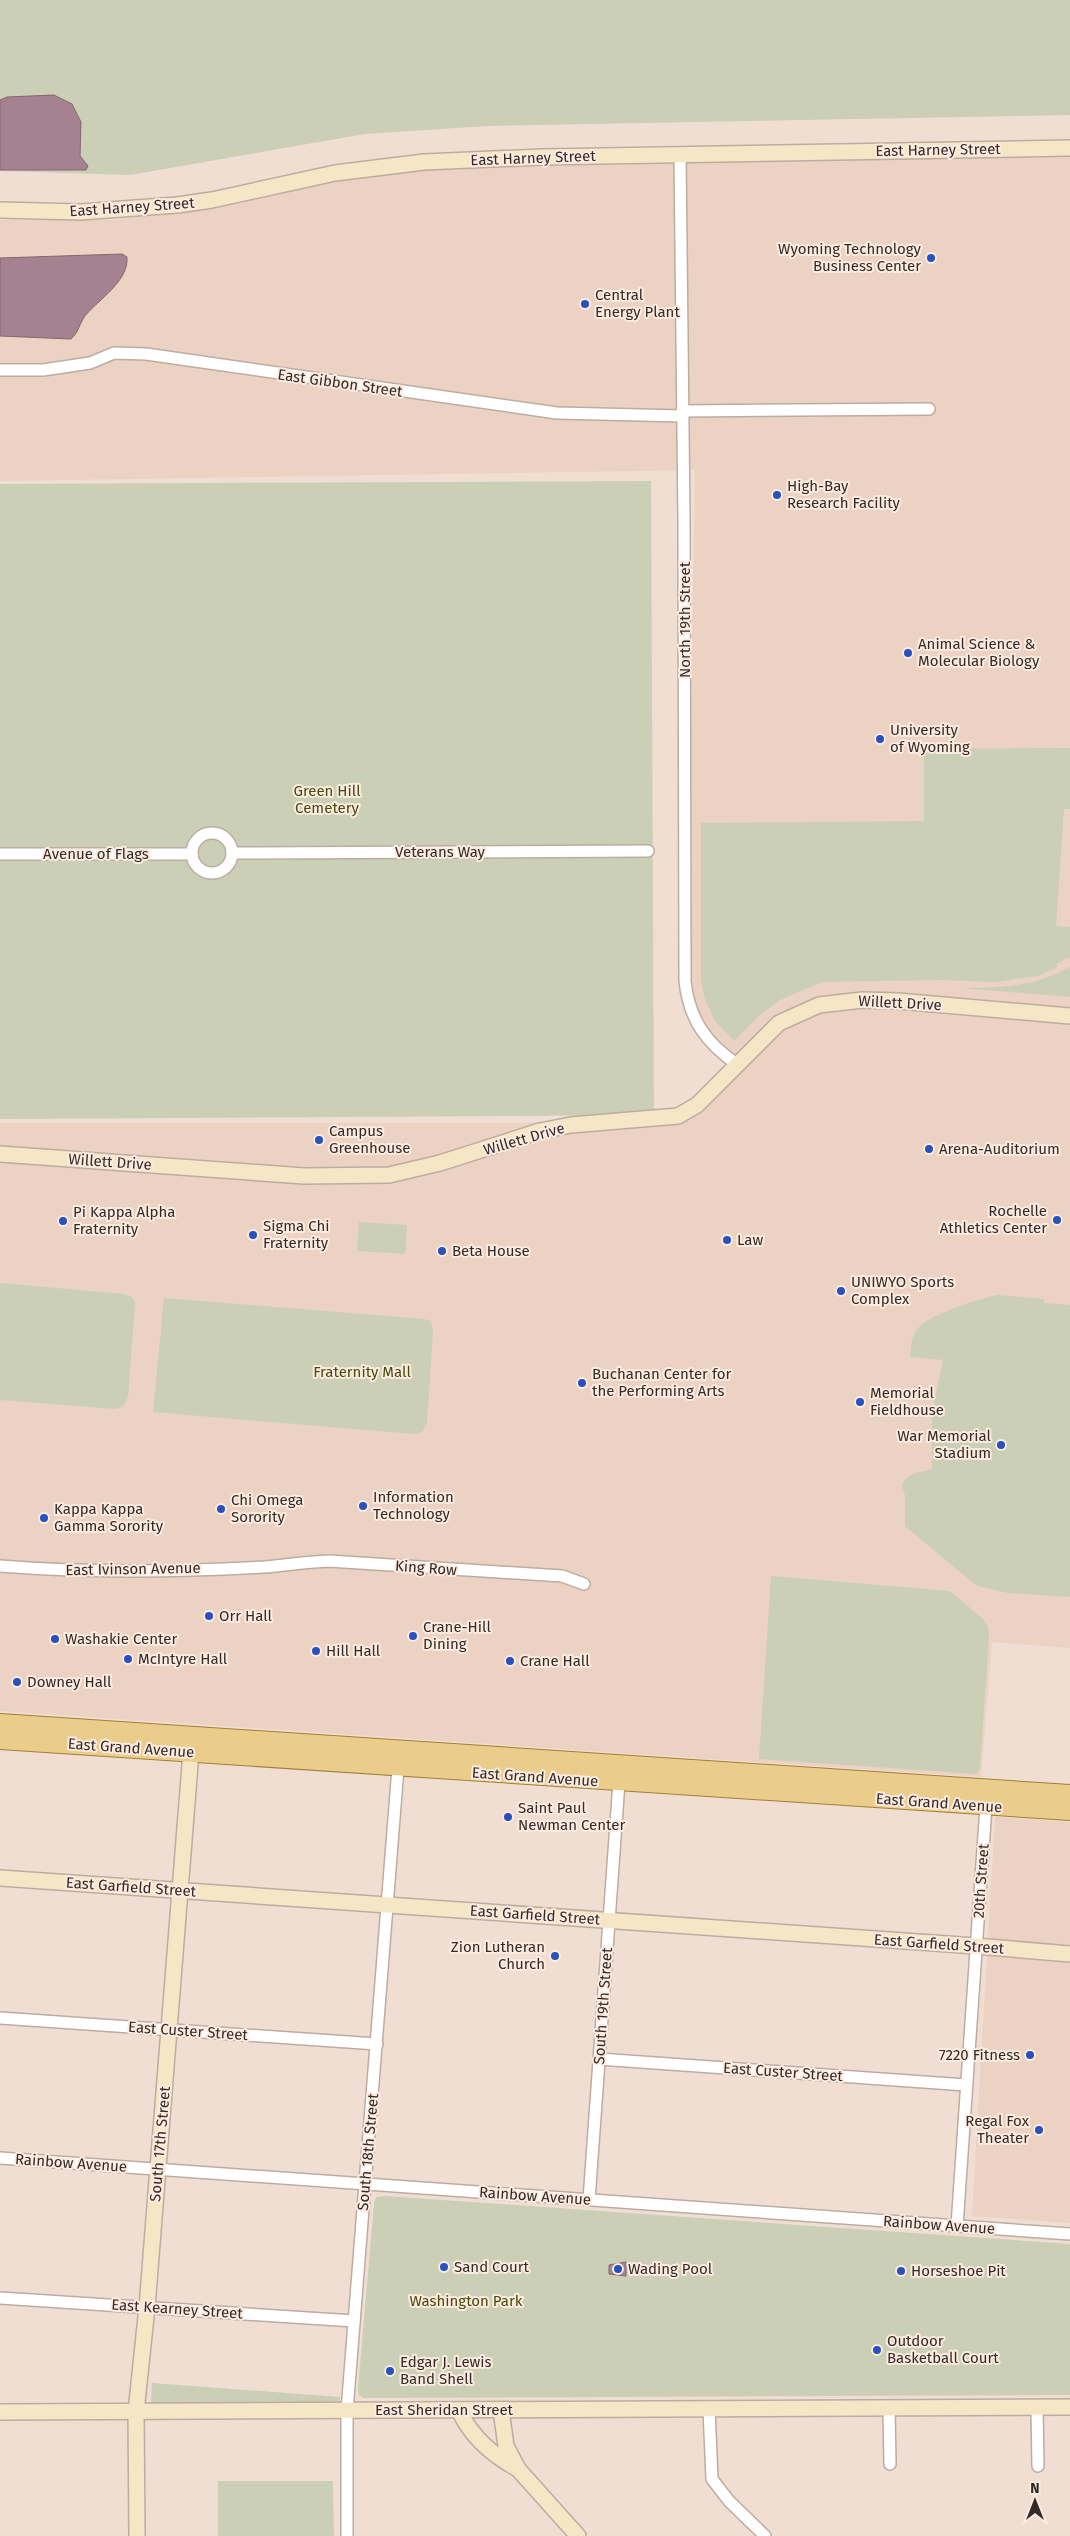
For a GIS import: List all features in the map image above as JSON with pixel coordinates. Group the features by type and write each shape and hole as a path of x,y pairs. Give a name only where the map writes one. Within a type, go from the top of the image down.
{"main road":[{"name":"East Grand Avenue","path":"0,1723 1070,1794"},
{"name":"East Grand Avenue","path":"0,1740 398,1768 1070,1811"}],"street":[{"name":"East Harney Street","path":"0,210 81,212 177,205 212,200 335,173 424,162 680,154 1070,148"},
{"name":"North 19th Street","path":"680,154 685,981 689,1007 703,1034 720,1052 738,1065"},
{"name":"East Gibbon Street","path":"0,370 53,368 90,362 114,353 146,354 557,413 682,414 929,409"},
{"path":"208,834 224,838 232,853 228,865 224,869 212,873 201,870 193,860 192,854 195,843 208,834"},
{"name":"Veterans Way","path":"232,853 648,851"},
{"name":"Avenue of Flags","path":"0,854 192,854"},
{"name":"Willett Drive","path":"0,1154 304,1176 389,1175 440,1163 540,1131 571,1125 678,1116 697,1105 780,1023 812,1008 839,1001 898,1001 1070,1016"},
{"name":"King Row","path":"266,1567 296,1562 329,1561 562,1576 584,1584"},
{"name":"East Ivinson Avenue","path":"0,1566 101,1572 266,1567"},
{"name":"South 17th Street","path":"137,2536 136,2412 147,2308 191,1752"},
{"name":"South 18th Street","path":"348,2536 347,2411 398,1768"},
{"name":"South 19th Street","path":"589,2200 619,1782"},
{"name":"20th Street","path":"956,2226 986,1806"},
{"name":"East Garfield Street","path":"0,1878 1070,1954"},
{"name":"East Custer Street","path":"0,2018 377,2044"},
{"name":"East Custer Street","path":"599,2059 966,2085"},
{"name":"Rainbow Avenue","path":"0,2158 1070,2234"},
{"name":"East Kearney Street","path":"0,2298 354,2321"},
{"path":"889,2408 890,2464"},
{"path":"1037,2408 1038,2466"},
{"name":"East Sheridan Street","path":"0,2412 1070,2408"},
{"path":"710,2409 712,2479 729,2501 765,2536"},
{"path":"459,2410 465,2424 495,2456 518,2469"},
{"path":"501,2410 506,2446 518,2469 578,2536"}],"shaded area":[{"path":"54,95 72,104 81,122 80,156 88,166 86,170 0,170 0,100 7,97"},
{"name":"University of Wyoming","path":"1070,156 1070,1648 992,1642 981,1777 0,1711 0,1123 518,1123 678,1116 738,1065 720,1052 686,997 695,470 0,481 0,220 113,220 227,206 355,177 440,168"},
{"path":"122,254 127,257 123,274 112,289 85,316 76,334 71,339 0,336 0,258"},
{"path":"995,1817 1070,1822 1070,2223 972,2216"},
{"name":"Wading Pool","path":"626,2262 626,2276 609,2274 609,2265"}],"green space":[{"path":"0,0 1070,0 1070,115 487,126 365,134 130,175 0,171"},
{"name":"Green Hill Cemetery","path":"651,481 654,1115 0,1119 0,484"},
{"path":"1070,748 1070,809 1064,809 1056,926 1070,927 1070,957 1056,964 1058,967 1038,976 995,982 940,980 822,982 780,1000 760,1015 734,1041 715,1021 705,999 701,982 701,823 924,821 924,749"},
{"path":"1070,967 1070,997 961,988 990,988 1017,985 1043,979"},
{"path":"359,1222 407,1225 405,1254 357,1251"},
{"path":"0,1283 125,1294 132,1297 135,1303 128,1397 123,1406 116,1409 0,1400"},
{"name":"War Memorial Stadium","path":"997,1295 1044,1299 1044,1303 1070,1305 1070,1597 1008,1593 977,1586 905,1526 905,1496 902,1485 911,1475 932,1469 932,1413 943,1360 910,1357 913,1337 922,1325 941,1313"},
{"name":"Fraternity Mall","path":"164,1298 431,1321 433,1331 427,1423 422,1432 415,1434 153,1412"},
{"path":"771,1576 950,1591 983,1619 988,1627 989,1638 980,1767 977,1774 759,1759"},
{"name":"Washington Park","path":"385,2196 1070,2244 1070,2395 363,2398 359,2395 358,2389 374,2203 376,2197"},
{"path":"152,2383 340,2397 339,2402 335,2405 151,2404"},
{"path":"218,2481 333,2481 334,2536 218,2536"}],"place":[{"name":"Wyoming Technology Business Center","path":"931,258"},
{"name":"Central Energy Plant","path":"585,304"},
{"name":"High-Bay Research Facility","path":"777,495"},
{"name":"Animal Science & Molecular Biology","path":"908,653"},
{"name":"University of Wyoming","path":"880,739"},
{"name":"Campus Greenhouse","path":"319,1140"},
{"name":"Arena-Auditorium","path":"929,1149"},
{"name":"Rochelle Athletics Center","path":"1057,1220"},
{"name":"Pi Kappa Alpha Fraternity","path":"63,1221"},
{"name":"Sigma Chi Fraternity","path":"253,1235"},
{"name":"Law","path":"727,1240"},
{"name":"Beta House","path":"442,1251"},
{"name":"UNIWYO Sports Complex","path":"841,1291"},
{"name":"Buchanan Center for the Performing Arts","path":"582,1383"},
{"name":"Memorial Fieldhouse","path":"860,1402"},
{"name":"War Memorial Stadium","path":"1001,1445"},
{"name":"Information Technology","path":"363,1506"},
{"name":"Chi Omega Sorority","path":"221,1509"},
{"name":"Kappa Kappa Gamma Sorority","path":"44,1518"},
{"name":"Orr Hall","path":"209,1616"},
{"name":"Crane-Hill Dining","path":"413,1636"},
{"name":"Washakie Center","path":"55,1639"},
{"name":"Hill Hall","path":"316,1651"},
{"name":"McIntyre Hall","path":"128,1659"},
{"name":"Crane Hall","path":"510,1661"},
{"name":"Downey Hall","path":"17,1682"},
{"name":"Saint Paul Newman Center","path":"508,1817"},
{"name":"Zion Lutheran Church","path":"555,1956"},
{"name":"7220 Fitness","path":"1030,2055"},
{"name":"Regal Fox Theater","path":"1039,2130"},
{"name":"Sand Court","path":"444,2267"},
{"name":"Wading Pool","path":"618,2269"},
{"name":"Horseshoe Pit","path":"901,2271"},
{"name":"Outdoor Basketball Court","path":"877,2350"},
{"name":"Edgar J. Lewis Band Shell","path":"390,2371"}]}
